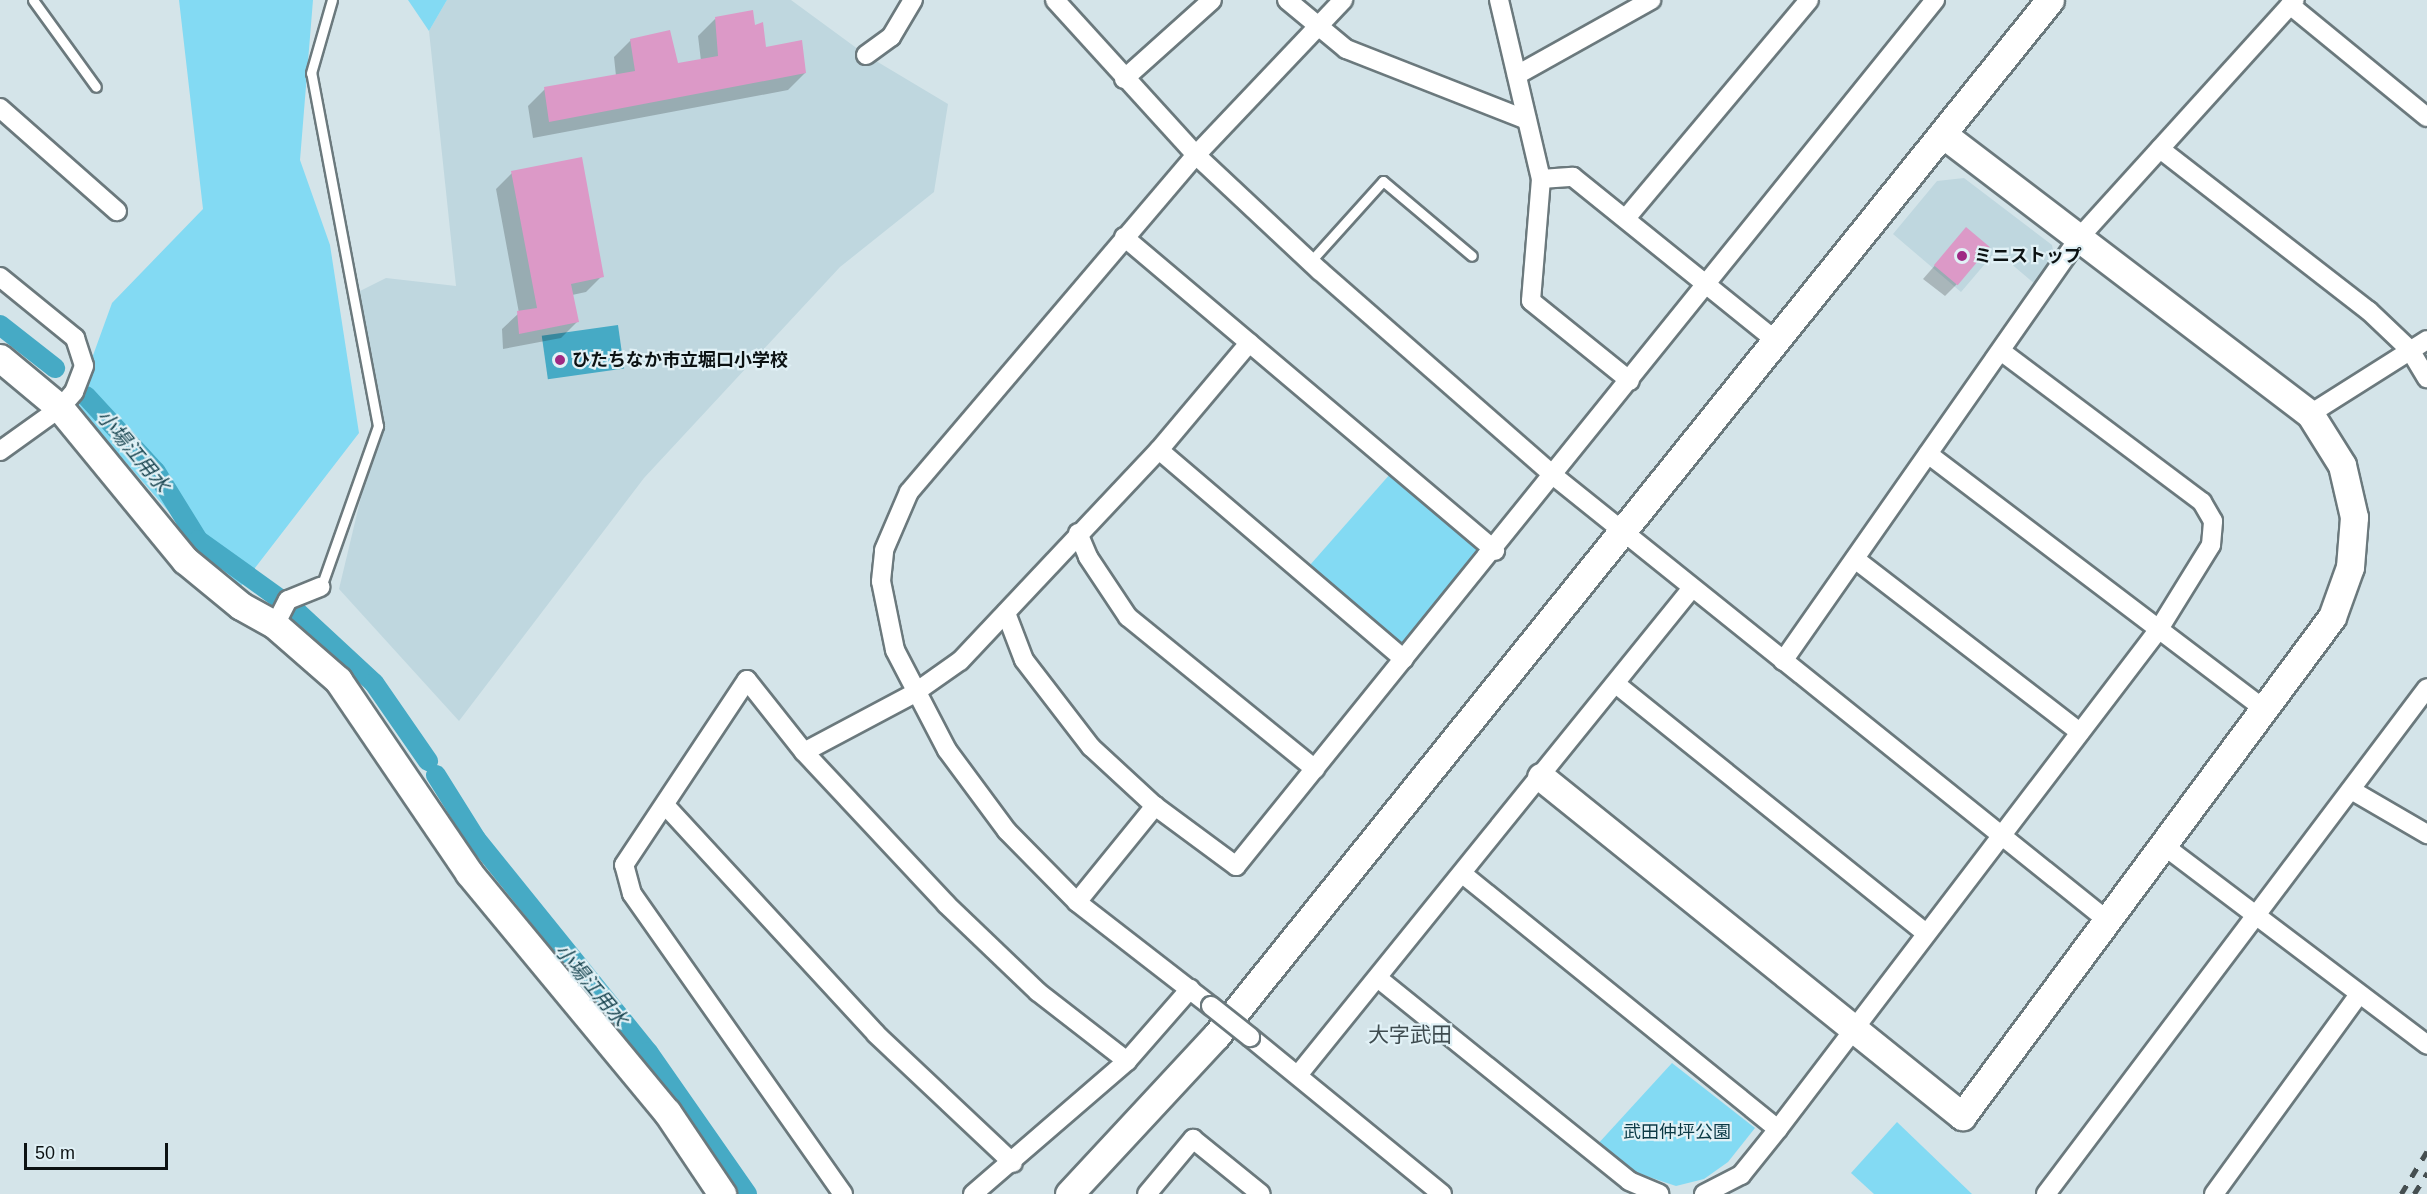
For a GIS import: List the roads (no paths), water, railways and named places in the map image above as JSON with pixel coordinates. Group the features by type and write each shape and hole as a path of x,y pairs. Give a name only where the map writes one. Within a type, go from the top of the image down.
{"street":[{"path":"866,55 891,37 914,0"},
{"path":"1055,0 1124,79 1196,155 1310,262 1554,476 2108,921"},
{"path":"1124,79 1212,0"},
{"path":"1287,0 1346,49 1408,77 1527,120"},
{"path":"1343,0 1196,155 909,492 893,522 881,581 885,616 914,694 947,750 1007,831 1077,902 1250,1036 1442,1194"},
{"path":"1499,0 1541,179 1531,301 1630,381"},
{"path":"1517,75 1651,0"},
{"path":"1627,217 1809,0"},
{"path":"1006,613 1024,660 1058,708 1155,806 1236,866 1709,286 1935,0"},
{"path":"1069,1194 1216,1036 2050,0"},
{"path":"1783,661 2002,352 2079,238 2293,2 2427,117"},
{"path":"0,108 117,212"},
{"path":"1541,777 1962,1116 2332,617 2354,543 2350,490 2342,465 2310,414 1943,134"},
{"path":"2160,149 2369,311 2410,350 2427,378"},
{"path":"1541,179 1573,177 1627,217 1775,340"},
{"path":"1124,237 1495,551"},
{"path":"0,277 75,338 82,352 81,378 60,408 0,451"},
{"path":"2310,414 2427,340"},
{"path":"804,752 914,694 960,661 1078,532 1159,450 1250,343"},
{"path":"1704,1194 1741,1175 1778,1129 2159,629 2211,545 2213,521 2208,512 2178,482 2002,352"},
{"path":"0,358 60,408 185,560 241,606 275,625 338,680 469,873 667,1112 722,1194"},
{"path":"1159,450 1404,659"},
{"path":"1928,454 2264,709"},
{"path":"1078,532 1088,557 1128,617 1315,769"},
{"path":"1855,560 2080,732"},
{"path":"275,625 288,600 321,587"},
{"path":"1298,1075 1464,875 1692,588"},
{"path":"843,1194 632,894 624,865 747,680 804,752 1013,968 1127,1061"},
{"path":"1616,684 1926,933"},
{"path":"2046,1194 2354,791 2427,688"},
{"path":"2354,791 2427,834"},
{"path":"665,805 876,1034 1013,1162"},
{"path":"1077,902 1155,806"},
{"path":"2163,845 2358,996 2427,1045"},
{"path":"1464,875 1778,1129"},
{"path":"1378,979 1624,1187 1659,1194"},
{"path":"973,1194 1013,1162 1127,1061 1190,989"},
{"path":"2214,1194 2358,996"},
{"path":"1147,1194 1193,1139 1261,1194"}],"lane":[{"path":"33,0 96,87"},
{"path":"321,587 378,426 311,73 332,0"},
{"path":"1310,262 1383,181 1472,256"}],"waterway":[{"name":"小場江用水","path":"0,325 55,368"},
{"name":"小場江用水","path":"86,396 156,472 198,540 283,601"},
{"name":"小場江用水","path":"293,608 374,683 428,761"},
{"name":"小場江用水","path":"436,775 476,839 648,1052 747,1194"}],"railway":[{"path":"2401,1194 2427,1151"},
{"path":"2414,1194 2427,1173"}],"place":[{"name":"ミニストップ","path":"1962,256"},
{"name":"ひたちなか市立堀口小学校","path":"560,360"}],"district":[{"name":"大字武田","path":"1410,1035"}],"park label":[{"name":"武田仲坪公園","path":"1677,1132"}]}
